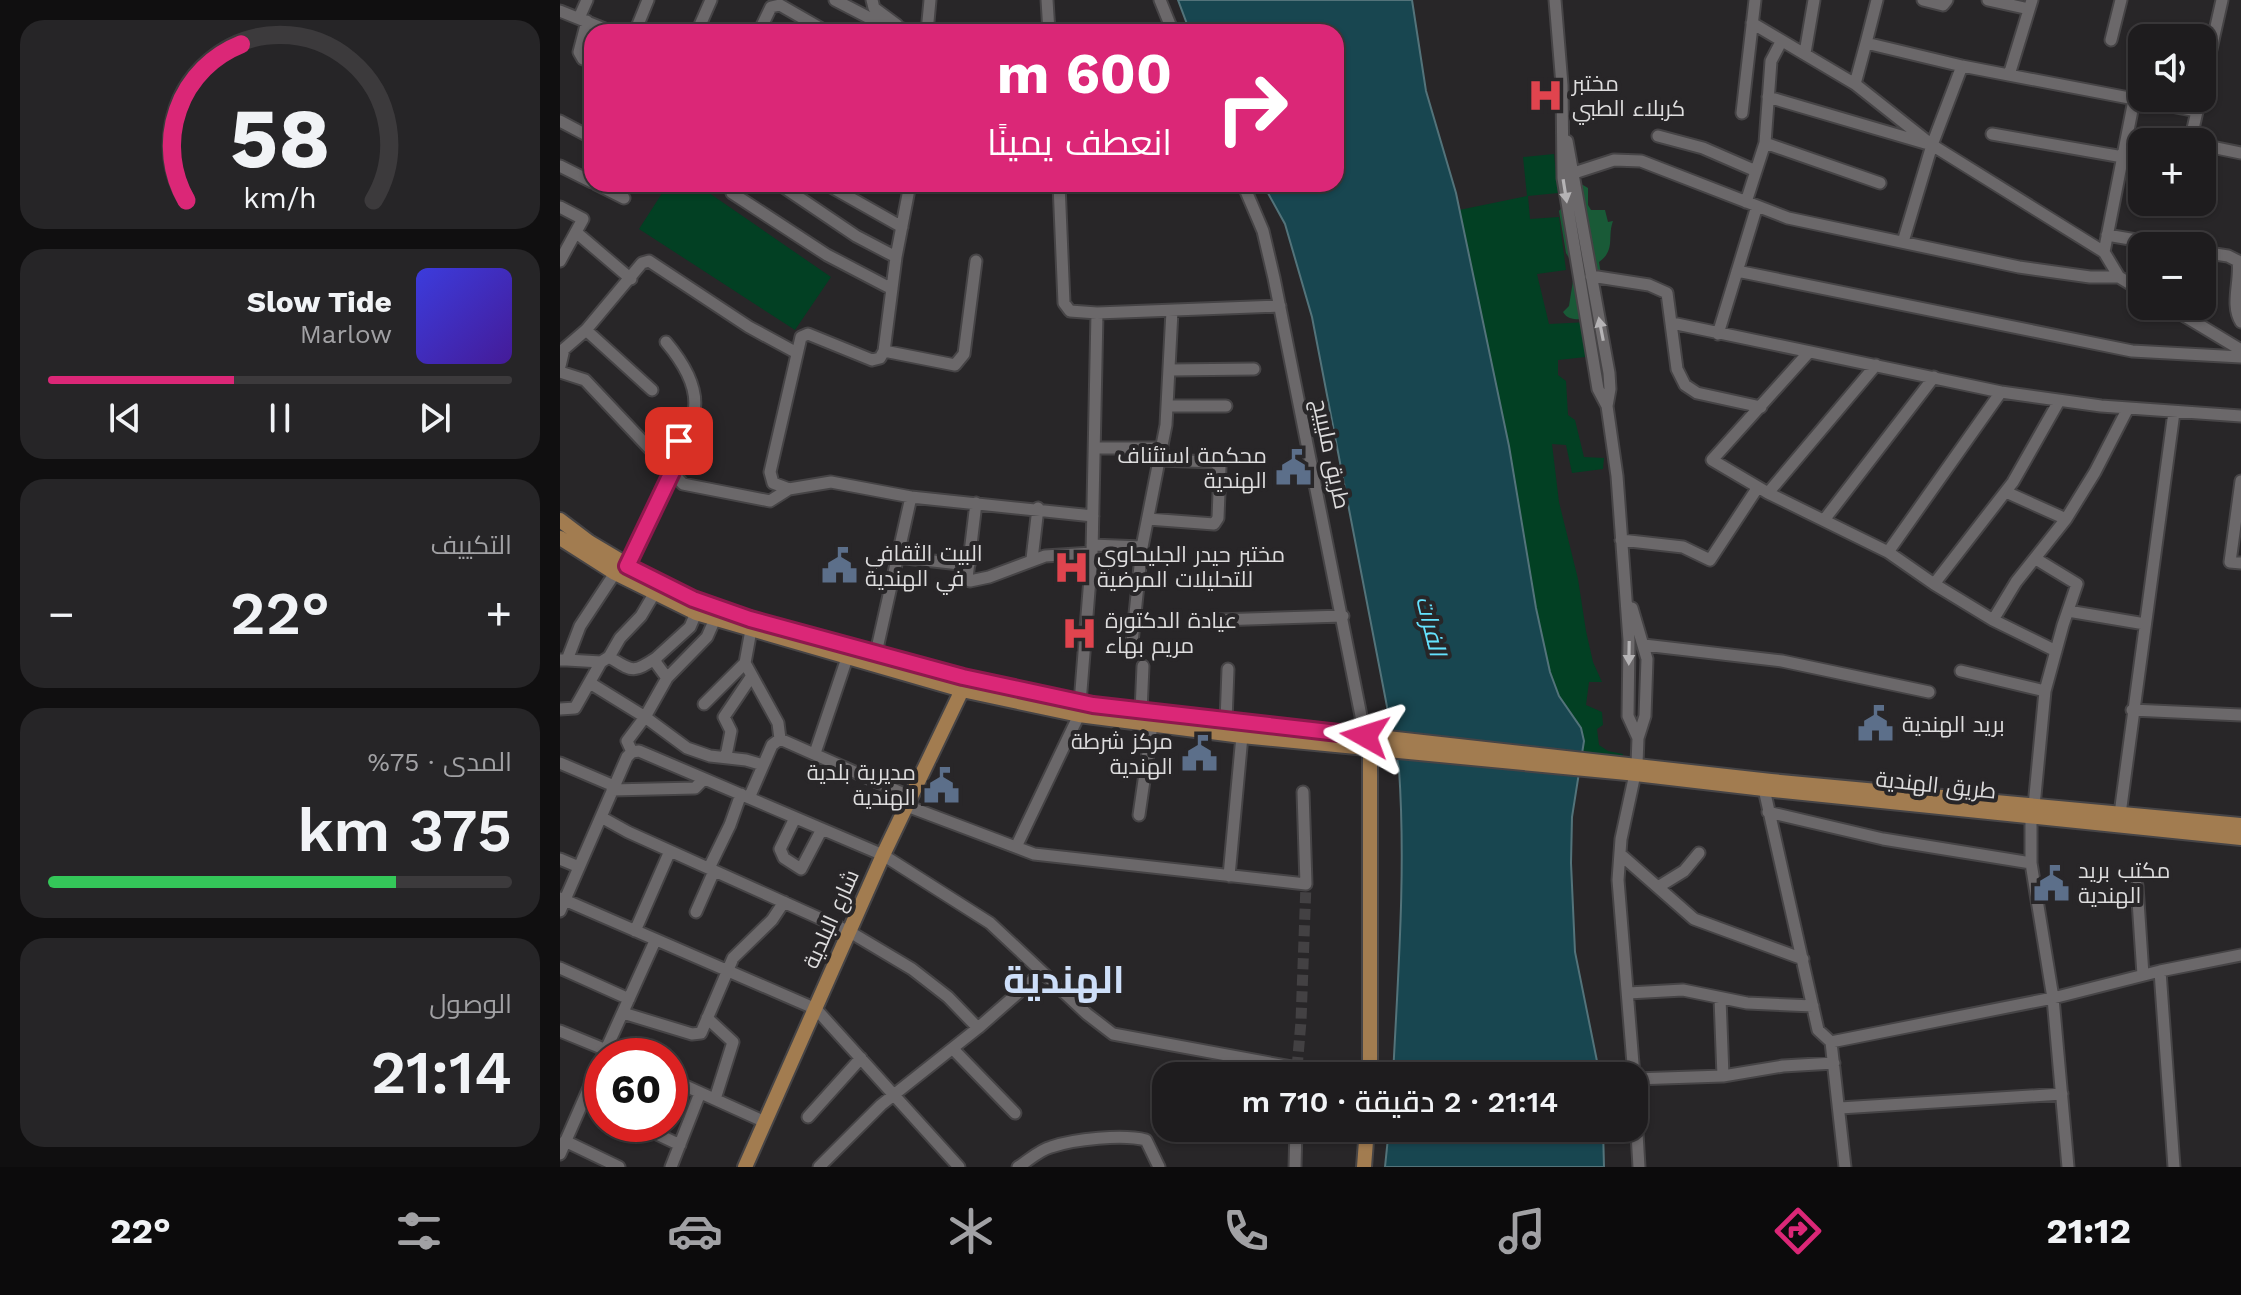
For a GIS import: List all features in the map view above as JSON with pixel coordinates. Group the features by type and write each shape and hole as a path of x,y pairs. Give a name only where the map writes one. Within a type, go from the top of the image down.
{"main road":[{"path":"560,520 654,594 696,613 962,690 1079,709 1141,711 1367,742"},
{"path":"560,538 621,570 750,619 1079,709 1152,725 1242,736 1367,742 1631,768"},
{"name":"شارع البلدية","path":"745,1167 883,855 962,690"},
{"path":"1367,742 1370,1062"},
{"name":"طريق الهندية","path":"1631,768 1771,781 2241,838"},
{"name":"طريق الهندية","path":"1631,768 1764,789 2033,812 2120,814 2241,825"},
{"path":"1364,1167 1366,1142"}],"street":[{"path":"584,59 579,52 587,0"},
{"path":"638,24 648,0"},
{"path":"700,24 711,0"},
{"path":"835,0 881,24"},
{"path":"872,0 874,8 896,24"},
{"path":"928,24 930,0"},
{"path":"1047,0 1048,24"},
{"path":"1160,0 1170,24"},
{"path":"1555,0 1563,178 1598,389 1607,406"},
{"path":"1742,113 1755,0"},
{"path":"1805,53 1814,0"},
{"path":"1855,84 1877,0"},
{"path":"1923,0 1943,5 1947,0"},
{"path":"1988,0 2031,5 2009,75"},
{"path":"2111,40 2121,0"},
{"path":"2216,27 2222,0"},
{"path":"763,24 771,7 780,5 813,24"},
{"path":"560,11 594,24"},
{"path":"1752,23 1855,84 1932,145 2104,252 2119,277 2128,282"},
{"path":"1718,334 1737,271 1752,204 1756,171 1765,143 1771,61 1781,42"},
{"path":"1866,43 1962,66 2128,99"},
{"path":"1903,242 1932,145 1962,66"},
{"path":"1768,97 1932,145"},
{"path":"2104,252 2132,112"},
{"path":"1562,113 1609,373 1607,406 1617,476 1629,640 1628,716 1638,738"},
{"path":"560,121 584,131"},
{"path":"1992,134 2123,157"},
{"path":"1658,136 1703,148 1756,171"},
{"path":"1765,143 1880,183"},
{"path":"2216,148 2241,153"},
{"path":"1574,173 1614,160 1641,161 1788,218 2019,267 2090,277 2119,277"},
{"path":"560,166 584,178"},
{"path":"612,192 624,198"},
{"path":"791,192 856,236 896,257"},
{"path":"840,192 902,227"},
{"path":"789,489 773,483 770,472 801,337 808,334 872,360 880,358 884,351 896,257 909,192"},
{"path":"1059,192 1064,303 1070,311 1097,313 1280,306"},
{"name":"طريق مليبيج","path":"1246,192 1263,231 1280,306 1367,742"},
{"path":"732,193 827,255 892,289"},
{"path":"560,207 581,216 582,225 560,261"},
{"path":"577,233 631,279"},
{"path":"2107,235 2128,239"},
{"path":"2216,254 2238,261 2240,273 2236,299 2239,319 2225,340"},
{"path":"797,353 749,327 649,261 642,263 586,330 564,349 560,365 585,380 683,484 770,501 789,489 831,482 911,497 1093,516"},
{"path":"884,351 955,365 961,360 976,261"},
{"path":"1737,271 2132,351 2241,357"},
{"path":"1591,276 1649,285 1667,293 1677,369 1685,385 1697,393 1761,407"},
{"path":"1131,652 1142,547 1161,454 1167,406 1172,311"},
{"path":"1016,847 1079,709 1092,549 1097,313"},
{"path":"2191,320 2241,350"},
{"path":"1672,323 2001,392 2128,408 2241,416"},
{"path":"586,330 652,390"},
{"path":"666,342 685,365 695,406 693,418 621,570 580,626 564,660 605,660 631,671 637,670 656,658 690,627 696,613"},
{"path":"1809,352 1712,460 1763,490 1888,552 1993,620 2056,651"},
{"path":"1621,540 1683,547 1710,560 1763,490 1876,365"},
{"path":"1170,370 1254,369"},
{"path":"1824,520 1934,377"},
{"path":"1888,552 2001,392"},
{"path":"1934,584 2006,492 2059,401"},
{"path":"1167,406 1226,406"},
{"path":"1993,620 2016,582 2066,519 2128,408"},
{"path":"2120,814 2174,412"},
{"path":"1095,448 1214,462 1220,467 1218,518 1214,524 1148,519"},
{"path":"2241,481 2230,562 2241,563"},
{"path":"2006,492 2066,519"},
{"path":"876,653 911,497"},
{"path":"976,503 967,578 975,582 1032,559 1092,549 1142,547"},
{"path":"1032,559 1038,508"},
{"path":"897,557 969,565"},
{"path":"2036,559 2077,584 2045,691 2031,863 2053,998 2068,1167"},
{"path":"1624,575 1647,659 1645,716 1631,768 1618,880 1633,1062"},
{"path":"560,709 575,708 620,638 641,616 654,594"},
{"path":"2068,611 2145,624"},
{"path":"1217,620 1343,616"},
{"path":"632,752 627,741 667,678 707,637 715,619"},
{"path":"751,630 745,663 778,723 780,739"},
{"path":"1644,645 1782,661 1929,692"},
{"path":"656,658 656,663 667,678"},
{"path":"815,753 847,658"},
{"path":"704,704 745,663"},
{"path":"1141,711 1143,666"},
{"path":"1226,721 1228,669"},
{"path":"1961,671 2045,691"},
{"path":"726,756 731,731 724,717 751,677"},
{"path":"590,683 687,748 710,756 726,756 763,765"},
{"path":"2132,710 2241,715"},
{"path":"1139,815 1152,725"},
{"path":"1229,876 1242,736"},
{"path":"780,739 815,753 909,802 1034,854 1306,884 1303,792"},
{"path":"696,912 730,825 772,745 780,739"},
{"path":"632,752 639,751 883,855 990,923 1087,1014 1113,1034 1248,1062"},
{"path":"632,752 562,903 816,1009 959,1167"},
{"path":"560,763 613,788 695,788 704,779"},
{"path":"1764,789 1818,1030 1831,1042 1845,1167"},
{"path":"1768,812 1883,839 2031,863"},
{"path":"601,817 850,932 912,969 948,997 978,1028"},
{"path":"795,818 780,849 784,858 801,869 822,829"},
{"path":"635,931 670,851"},
{"path":"1658,887 1684,871 1699,853"},
{"path":"1620,854 1694,919 1803,959"},
{"path":"560,859 579,867"},
{"path":"2137,886 2143,975"},
{"path":"623,1013 697,1035 701,1033 733,958 772,920 784,902"},
{"path":"611,1038 655,941"},
{"path":"1831,1042 2053,998 2160,971 2241,955"},
{"path":"560,968 629,999"},
{"path":"2160,971 2174,1167"},
{"path":"819,1167 881,1105 953,1049 1042,972"},
{"path":"1628,993 1683,990 1747,1003 1813,1006"},
{"path":"1720,998 1723,1076"},
{"path":"707,1018 733,1042 715,1099"},
{"path":"560,1031 584,1044"},
{"path":"953,1049 1015,1113"},
{"path":"808,1117 861,1058"},
{"path":"1648,1079 1723,1076 1783,1066 1834,1063"},
{"path":"688,1087 765,1122"},
{"path":"671,1167 700,1093"},
{"path":"1840,1108 2062,1094"},
{"path":"560,1154 584,1101"},
{"path":"1018,1167 1049,1147 1136,1138 1146,1140 1159,1167"},
{"path":"565,1141 619,1167"},
{"path":"674,1142 680,1145"},
{"path":"1295,1167 1296,1142"},
{"path":"1638,1142 1639,1167"}],"green space":[{"path":"1554,154 1558,193 1528,196 1530,219 1559,217 1566,270 1537,274 1549,324 1589,322 1595,356 1558,360 1558,375 1566,381 1568,415 1575,420 1584,457 1604,458 1603,469 1572,473 1566,445 1552,444 1559,502 1578,579 1586,631 1593,662 1602,682 1589,682 1586,705 1602,712 1603,725 1597,729 1599,745 1608,751 1623,754 1622,758 1582,753 1584,741 1571,712 1559,696 1550,672 1509,446 1459,210 1527,196 1523,157"},
{"path":"1571,178 1588,188 1591,210 1605,210 1608,222 1613,221 1608,253 1599,262 1601,275 1587,319 1570,318 1563,312 1569,306 1575,268 1566,253 1559,211 1566,203"},
{"path":"663,192 708,192 831,277 795,330 639,229"}],"water":[{"name":"الفرات","path":"1178,0 1412,0 1426,91 1456,193 1509,446 1550,672 1559,696 1581,728 1584,741 1572,817 1571,863 1575,952 1597,1062 1394,1062 1401,884 1399,769 1312,317 1285,224 1267,192 1344,192 1344,24 1187,24"},
{"path":"1388,1142 1603,1142 1604,1167 1385,1167"}],"tunnel":[{"path":"1298,1062 1306,884"}],"place":[{"name":"مختبر كربلاء الطبي","path":"1546,96"},
{"name":"محكمة استئناف الهندية","path":"1293,468"},
{"name":"البيت الثقافي في الهندية","path":"839,566"},
{"name":"مختبر حيدر الجليحاوي للتحليلات المرضية","path":"1071,567"},
{"name":"عيادة الدكتورة مريم بهاء","path":"1079,633"},
{"name":"بريد الهندية","path":"1876,724"},
{"name":"مركز شرطة الهندية","path":"1199,754"},
{"name":"مديرية بلدية الهندية","path":"942,785"},
{"name":"مكتب بريد الهندية","path":"2052,883"}],"district":[{"name":"الهندية","path":"1064,980"}],"route":[{"path":"679,441 664,464 672,472 627,566 693,599 750,619 963,677 1080,703 1365,736"}]}
